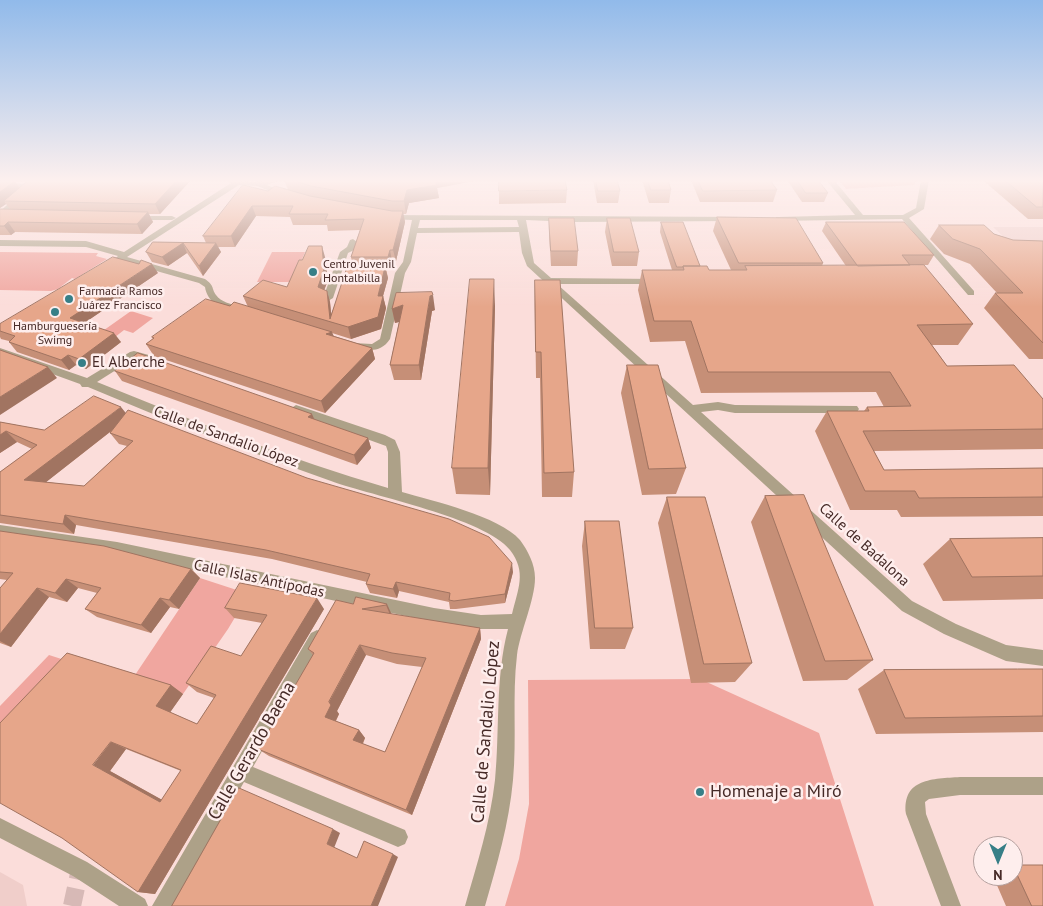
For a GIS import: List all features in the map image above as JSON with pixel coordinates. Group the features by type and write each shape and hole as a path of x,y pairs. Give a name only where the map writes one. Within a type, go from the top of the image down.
{"street":[{"path":"119,259 173,222"},
{"path":"347,342 372,348 383,343 396,273 407,262 415,222"},
{"path":"492,222 522,224"},
{"path":"414,231 530,222"},
{"path":"909,222 971,293"},
{"name":"Calle de Badalona","path":"522,224 526,256 530,264 907,606 950,629 1006,653 1043,658"},
{"path":"328,298 342,273 344,252 351,248 353,242"},
{"path":"0,243 86,244 119,259 202,281 209,286 210,296 219,303 246,312"},
{"path":"549,281 663,281"},
{"name":"Calle de Sandalio López","path":"0,351 54,369 86,384 221,436 337,478 446,510 478,522 498,532 514,544 527,565 528,580 509,656 504,779 500,814 492,850 475,906"},
{"path":"86,384 134,354 162,363"},
{"path":"281,404 381,438 391,444 394,452 395,495"},
{"path":"691,409 718,406 735,409 853,409"},
{"name":"Calle Islas Antípodas","path":"0,531 117,548 341,597 434,615 481,622 518,621"},
{"name":"Calle Gerardo Baena","path":"162,906 341,597"},
{"path":"240,771 398,837"},
{"path":"951,906 916,814 914,801 919,793 929,789 948,787 1043,786"},
{"path":"0,828 80,869 138,906"}],"shaded area":[{"path":"993,227 1043,227 1043,274"},
{"path":"0,252 98,253 96,256 107,259 75,279 72,278 58,289 51,291 0,290"},
{"path":"272,252 305,252 293,282 257,282"},
{"path":"131,311 153,318 133,333 124,330 105,345 90,340"},
{"path":"200,578 249,594 228,629 183,694 133,678"},
{"path":"49,655 77,664 0,752 0,706"},
{"path":"700,679 819,733 874,906 505,906 519,859 529,804 528,680"},
{"path":"0,872 23,885 27,906 0,906"}],"building":[{"path":"0,222 8,222 4,226 0,226"},
{"path":"26,222 139,222 137,224"},
{"path":"214,222 241,222 231,236 203,236"},
{"path":"363,222 400,222 393,250 390,250 388,257 351,257"},
{"path":"549,222 575,222 578,251 551,251"},
{"path":"608,222 631,222 639,252 614,252"},
{"path":"661,222 683,222 700,266 677,267"},
{"path":"720,222 799,222 823,263 739,263"},
{"path":"826,222 904,222 934,255 902,255 910,265 858,266"},
{"path":"939,225 984,225 994,234 1013,240 1043,241 1043,343 995,293 1023,293 980,249 953,239"},
{"path":"153,242 216,243 199,266 183,243 162,257 146,252"},
{"path":"309,246 322,246 324,269 318,287 327,291 330,319 347,267 385,267 378,296 383,296 378,317 348,327 243,296 263,280 287,287 299,260 302,260"},
{"path":"113,257 139,264 141,260 152,264 70,318 114,333 79,359 68,355 61,360 9,342 15,336 0,331 0,324"},
{"path":"924,265 973,324 917,325 947,366 1014,365 1043,399 1043,429 863,431 884,470 1043,468 1043,497 919,498 915,491 865,491 827,411 869,411 867,407 911,406 890,372 708,372 691,321 654,321 642,270 684,270 683,266 707,266 709,270 747,270 745,266"},
{"path":"470,279 494,279 488,468 452,468"},
{"path":"535,280 560,280 574,472 544,473 541,352 536,352"},
{"path":"432,292 433,295 430,296 419,365 390,365 403,305 392,309 396,293"},
{"path":"206,299 230,306 234,302 332,332 326,334 372,348 321,401 146,344 154,338 152,337"},
{"path":"0,350 48,367 0,397"},
{"path":"138,353 312,414 308,417 368,438 354,455 115,371"},
{"path":"627,365 658,365 686,468 649,469"},
{"path":"94,396 121,407 24,480 84,486 133,441 110,433 128,410 307,478 449,519 489,537 512,563 505,594 454,601 449,600 450,593 396,582 393,589 366,584 370,574 266,550 65,515 63,524 0,515 0,472 37,445 6,431 0,435 0,422 44,430"},
{"path":"804,495 873,660 825,661 765,496"},
{"path":"667,497 705,497 752,663 704,664"},
{"path":"585,521 619,521 633,628 595,628"},
{"path":"0,531 104,546 191,569 169,600 160,598 141,625 85,609 101,588 66,579 55,593 37,588 0,634 0,588 13,573 0,572"},
{"path":"1043,538 1043,576 972,577 950,539"},
{"path":"240,583 317,598 138,892 62,838 0,803 0,723 67,653 171,685 156,706 197,724 216,695 186,683 211,646 241,656 267,615 225,608","holes":["111,742 181,770 160,802 93,765"]},
{"path":"356,597 387,604 362,609 480,628 406,810 258,749 314,653 308,649 336,600 353,604","holes":["360,645 392,653 426,658 385,752 353,740 359,730 325,717 331,705 329,702"]},
{"path":"1043,669 1043,716 905,718 884,670"},
{"path":"239,788 333,829 327,844 357,858 364,841 393,854 371,906 172,906"},
{"path":"1023,865 1043,865 1043,906 1032,906 1023,886"}],"tunnel":[{"path":"72,906 80,869"}],"place":[{"name":"Centro Juvenil Hontalbilla","path":"313,272"},
{"name":"Farmacia Ramos Juárez Francisco","path":"69,299"},
{"name":"Hamburguesería Swimg","path":"55,312"},
{"name":"El Alberche","path":"82,363"},
{"name":"Homenaje a Miró","path":"700,792"}]}
